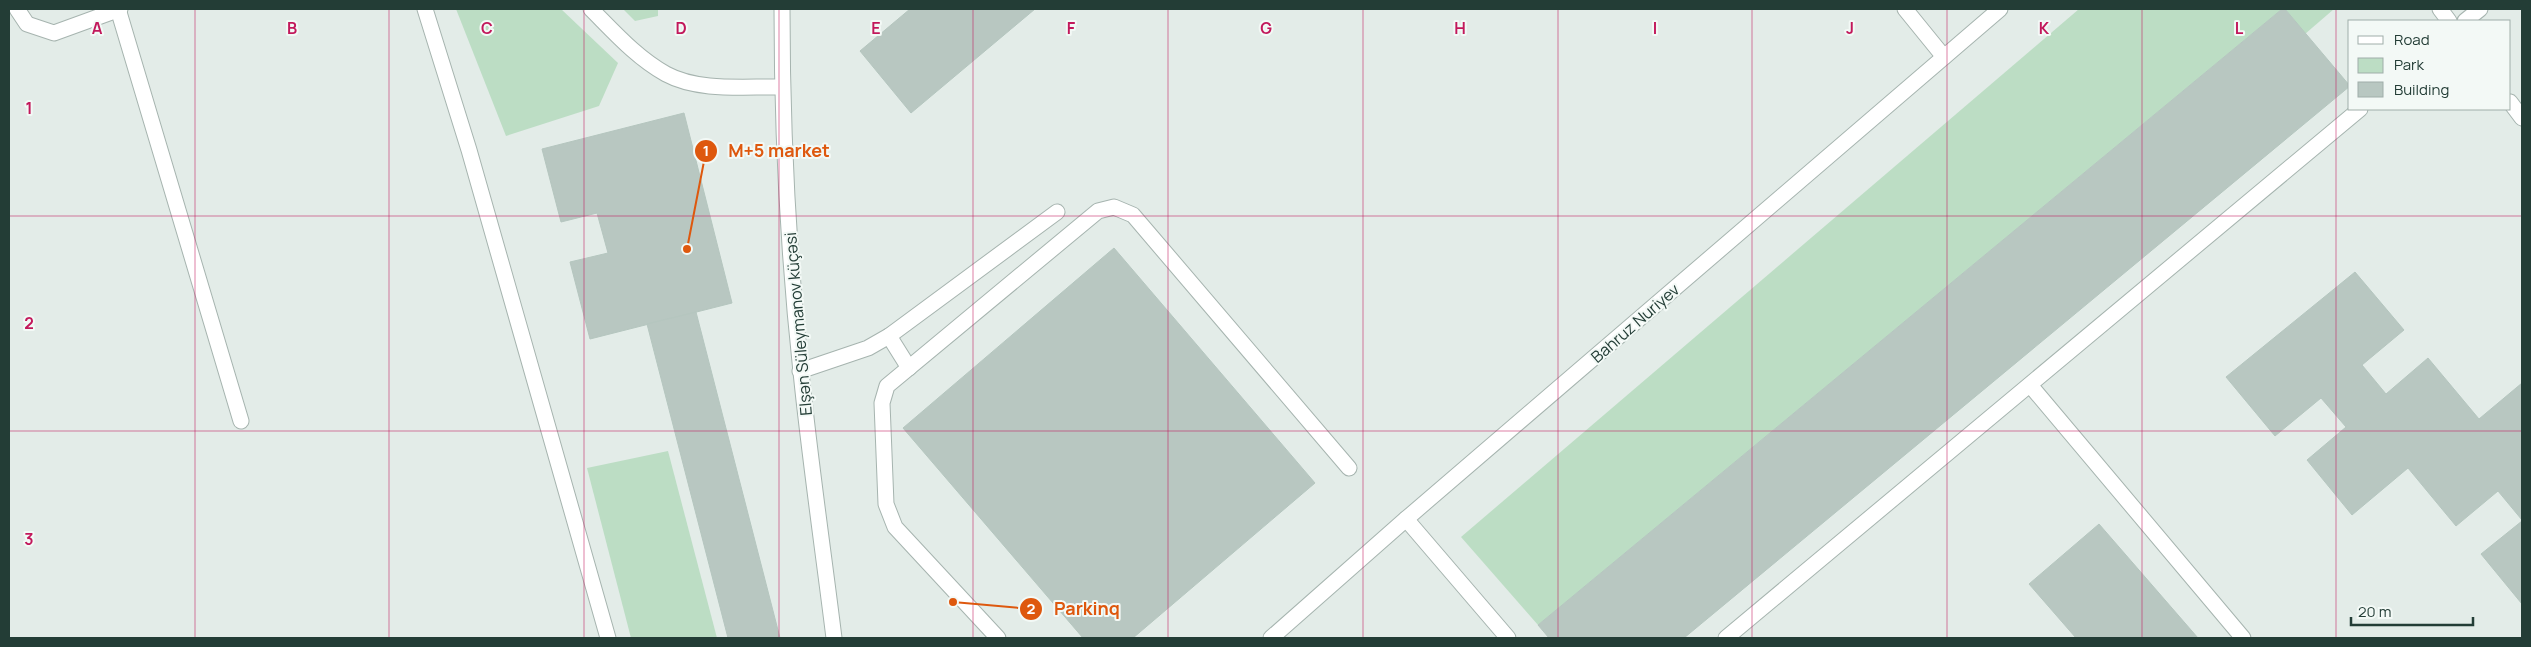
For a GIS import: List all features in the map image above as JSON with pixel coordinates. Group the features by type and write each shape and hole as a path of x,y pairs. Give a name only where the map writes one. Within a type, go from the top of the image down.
{"street":[{"path":"16,9 27,24 54,33 119,9 241,421"},
{"path":"424,9 470,150 608,638"},
{"path":"592,9 633,51 666,75 698,84 782,87"},
{"name":"Elşən Süleymanov küçəsi","path":"782,9 782,87 791,254 800,371 834,638"},
{"path":"1905,9 1944,57"},
{"name":"Bahruz Nuriyev","path":"1271,638 1406,519 2000,9"},
{"path":"2440,9 2448,20"},
{"path":"2466,20 2480,9"},
{"path":"2511,103 2522,118"},
{"path":"1726,638 2359,110"},
{"path":"998,638 895,527 886,504 882,404 887,386 1098,211 1114,207 1132,215 1349,468"},
{"path":"800,371 868,348 889,336 1057,212"},
{"path":"889,336 909,368"},
{"path":"2030,385 2243,638"},
{"path":"1406,519 1508,638"}],"green space":[{"path":"456,9 561,9 618,63 599,106 506,136"},
{"path":"623,9 658,9 658,16 635,21"},
{"path":"2079,9 2282,9 1538,625 1461,537"},
{"path":"2285,9 2334,9 2305,34"},
{"path":"668,451 717,638 631,638 587,468"}],"building":[{"path":"910,9 1035,9 911,113 860,51"},
{"path":"2282,9 2285,9 2348,84 2348,88 1684,638 1549,638 1538,625"},
{"path":"684,113 732,303 590,339 570,262 608,253 597,213 561,222 542,149"},
{"path":"1114,248 1315,483 1133,638 1083,638 903,428"},
{"path":"2355,272 2404,330 2362,365 2386,394 2428,358 2479,419 2522,383 2522,520 2498,491 2456,526 2408,468 2352,515 2307,460 2346,427 2321,398 2275,436 2226,377"},
{"path":"696,312 780,638 728,638 647,324"},
{"path":"2522,521 2522,604 2481,554"},
{"path":"2099,524 2198,638 2076,638 2029,584"}],"place":[{"name":"М+5 market","path":"687,249"},
{"name":"Parkinq","path":"953,602"}]}
